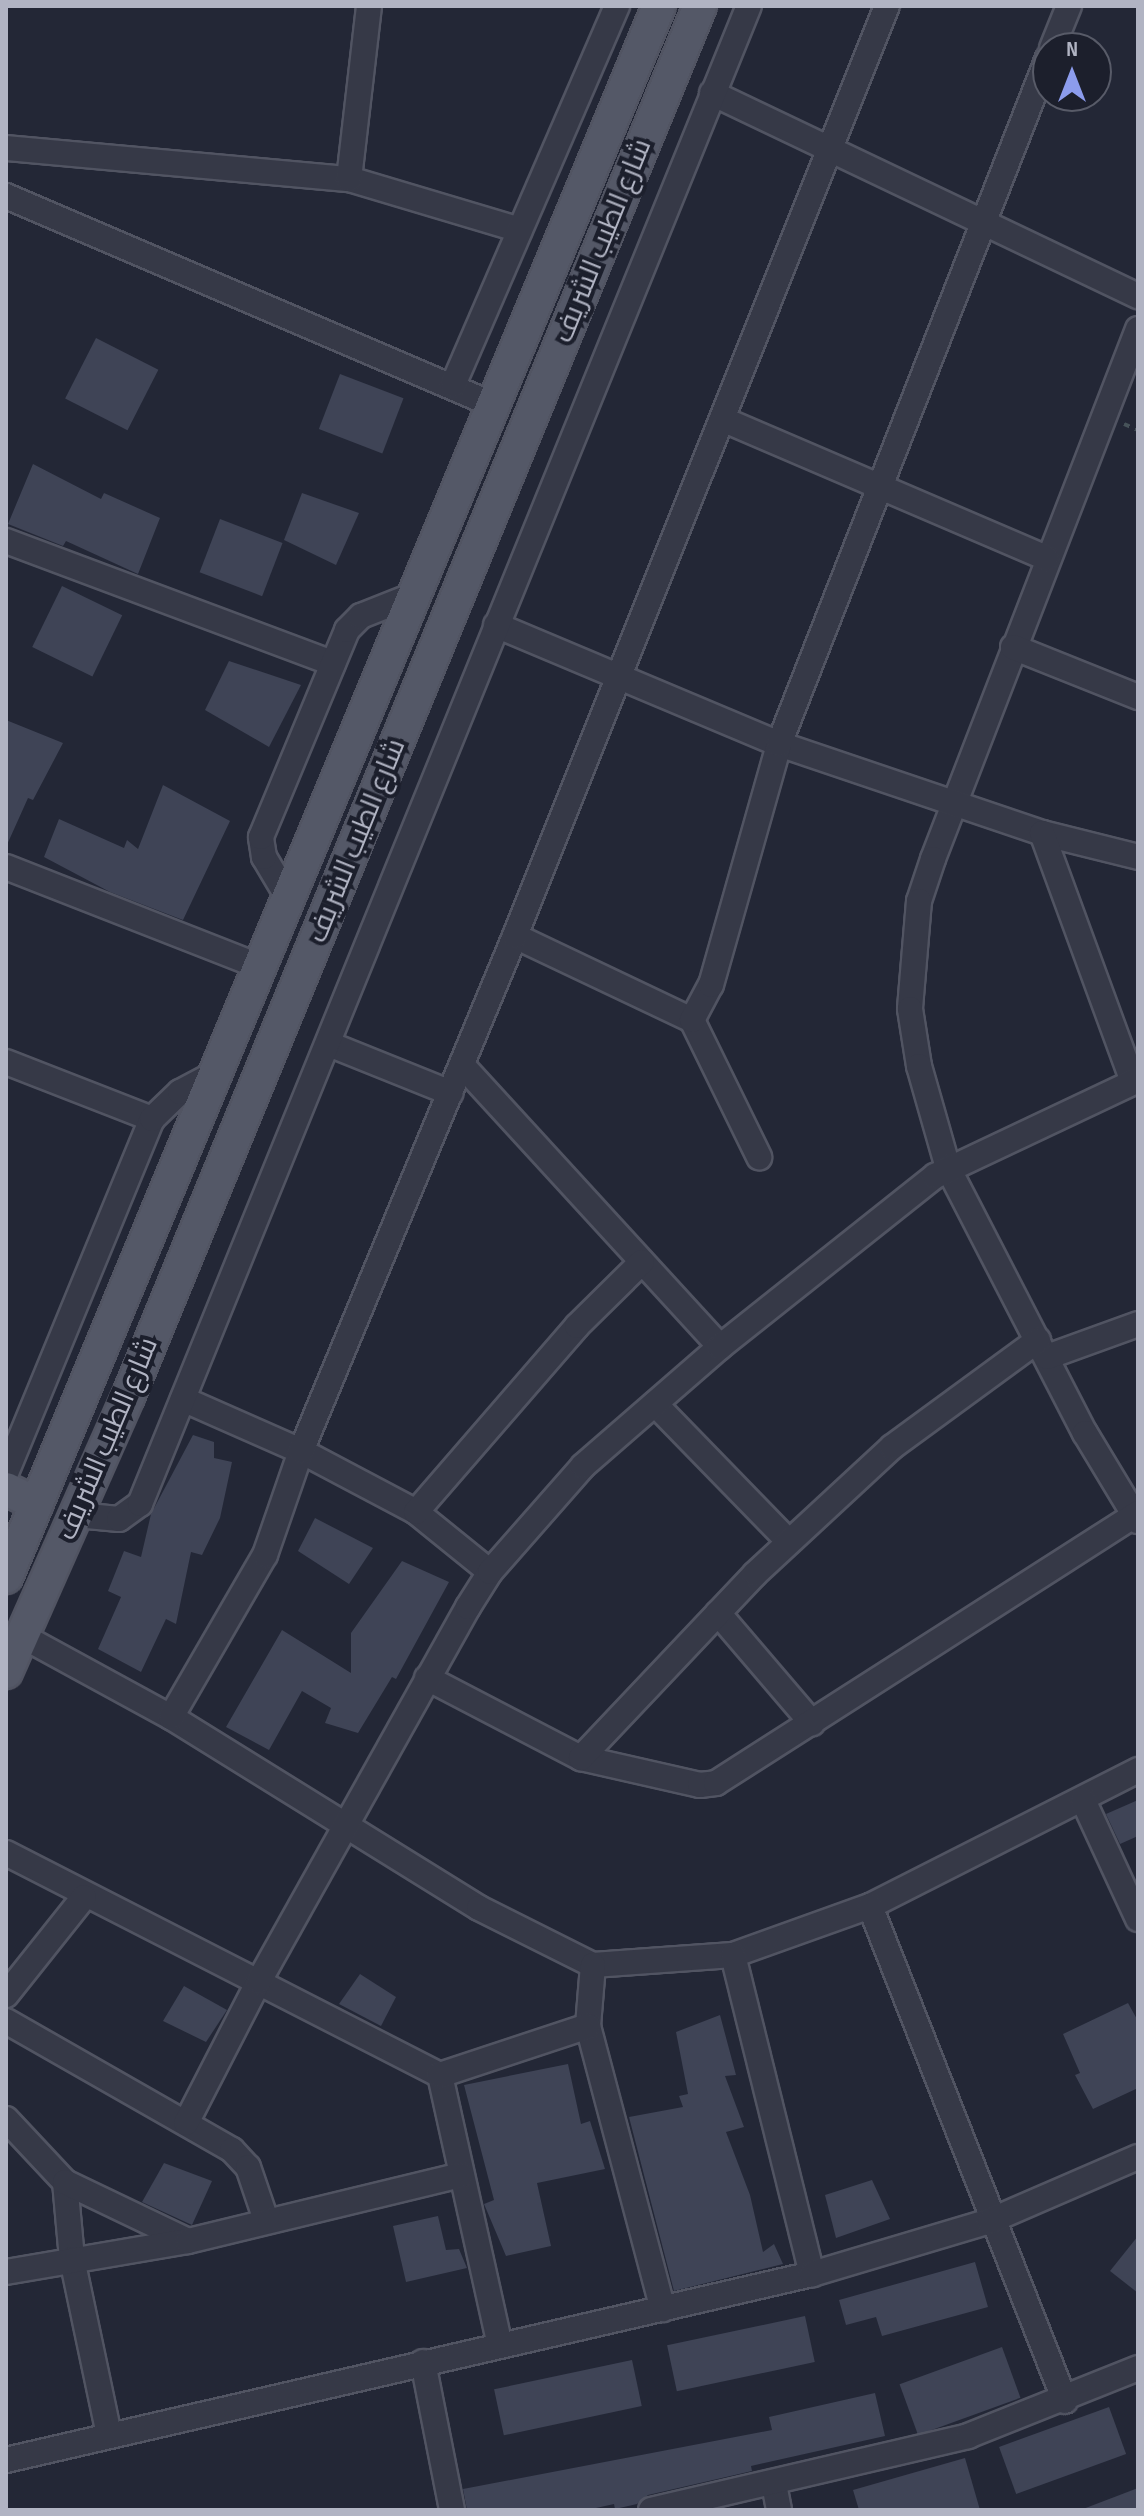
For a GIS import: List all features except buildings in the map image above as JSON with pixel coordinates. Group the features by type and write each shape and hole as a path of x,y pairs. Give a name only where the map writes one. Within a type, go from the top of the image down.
{"main road":[{"name":"شارع الطيب الشريف","path":"6,1577 144,1237 419,593 659,6"},
{"name":"شارع الطيب الشريف","path":"6,1672 77,1515 186,1257 700,6"},
{"path":"144,1237 161,1260 186,1257"},
{"path":"113,1314 138,1302 151,1314 154,1329"},
{"path":"6,1489 37,1504"}],"street":[{"path":"349,179 369,6"},
{"path":"453,385 617,6"},
{"path":"77,1515 119,1519 140,1504 749,6"},
{"path":"171,1717 248,1591 301,1451 515,936 887,6"},
{"path":"1058,32 1069,6"},
{"path":"712,93 829,145 982,226 1138,296"},
{"path":"692,1020 711,985 779,744 1032,99"},
{"path":"6,148 349,179 520,230"},
{"path":"6,196 496,406"},
{"path":"427,1678 581,1758 700,1785 716,1783 1137,1516 1042,1348 948,1168 919,1066 910,1009 919,901 952,803 1138,329"},
{"path":"722,419 1046,558"},
{"path":"6,541 333,663"},
{"path":"289,899 264,857 261,837 333,663 354,619 419,593"},
{"path":"496,625 621,674 779,744 1042,833 1138,857"},
{"path":"1013,647 1138,697"},
{"path":"186,2123 259,1981 427,1678 490,1572 583,1466 720,1347 948,1168 1135,1081 1042,833"},
{"path":"6,867 258,966"},
{"path":"515,936 692,1020 759,1157"},
{"path":"329,1044 451,1093"},
{"path":"6,1062 152,1119"},
{"path":"462,1065 720,1347"},
{"path":"6,1473 152,1119 180,1092 216,1073"},
{"path":"416,1512 577,1326 642,1262"},
{"path":"581,1758 789,1542 892,1447 1042,1348 1138,1324"},
{"path":"183,1399 301,1451 416,1512 490,1572"},
{"path":"655,1404 789,1542"},
{"path":"718,1613 812,1723"},
{"path":"24,1637 171,1717 345,1828 479,1908 593,1965 733,1955 870,1906 1138,1770"},
{"path":"1083,1800 1138,1919"},
{"path":"6,1853 84,1897 259,1981 440,2075 588,2026"},
{"path":"6,1995 84,1897"},
{"path":"870,1906 990,2221 1065,2401"},
{"path":"733,1955 812,2274"},
{"path":"593,1965 588,2026 663,2309"},
{"path":"6,2021 186,2123 241,2158 266,2220"},
{"path":"440,2075 500,2345"},
{"path":"6,2119 65,2182 188,2241"},
{"path":"6,2460 812,2274 990,2221 1138,2157"},
{"path":"6,2272 188,2241 461,2175"},
{"path":"65,2182 72,2259 109,2434"},
{"path":"423,2362 452,2510"},
{"path":"651,2510 774,2484 968,2436 1065,2401 1138,2368"},
{"path":"774,2484 779,2510"}]}
